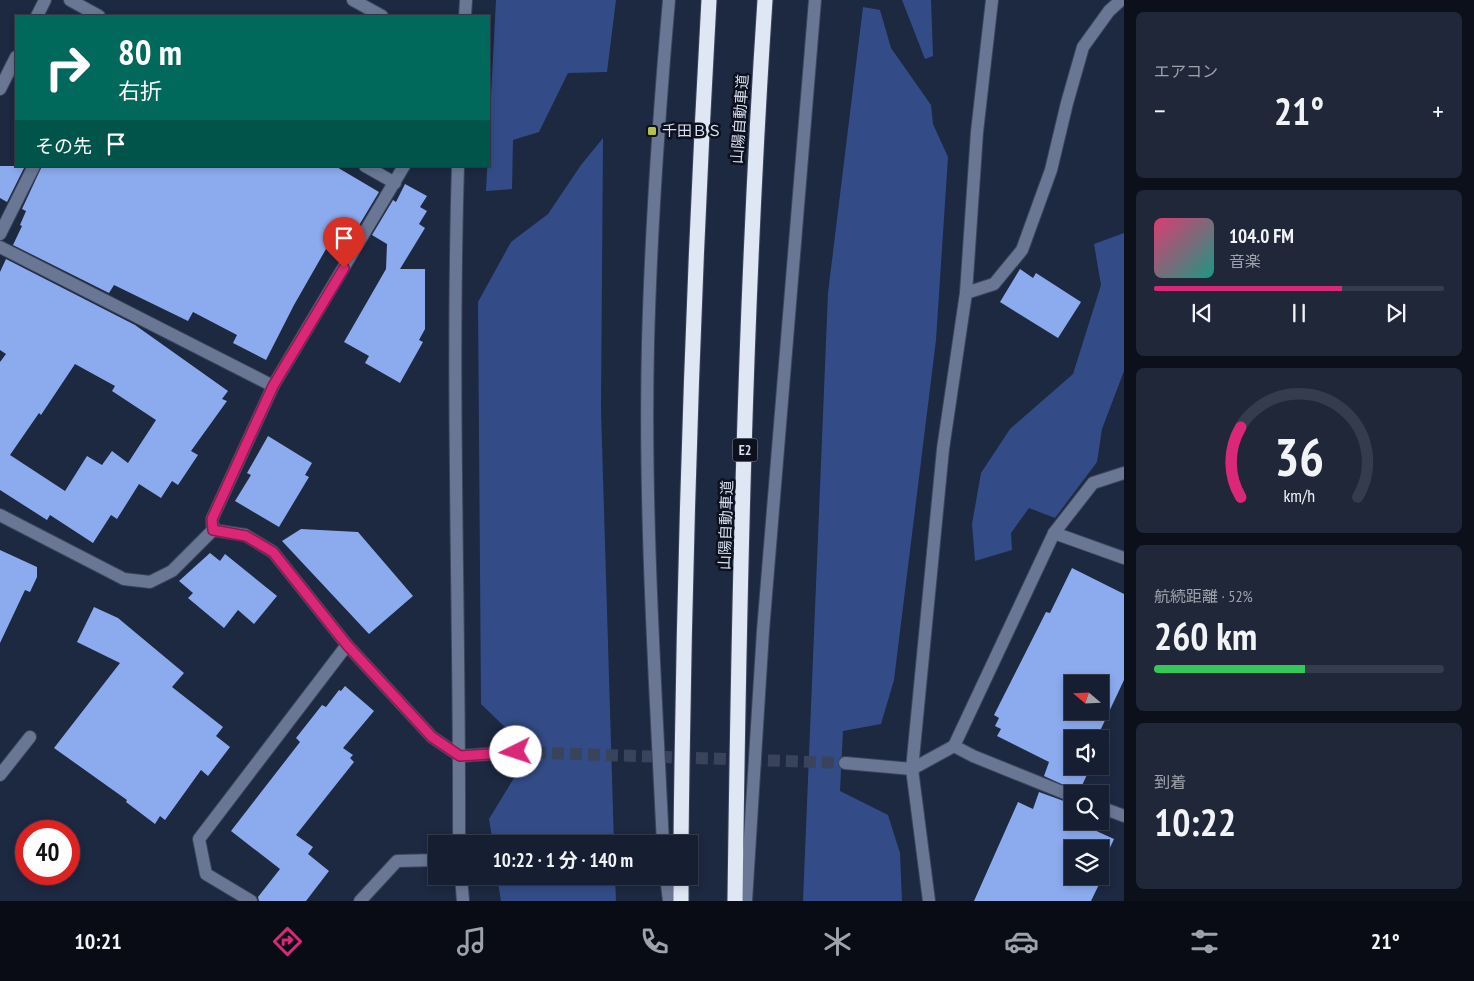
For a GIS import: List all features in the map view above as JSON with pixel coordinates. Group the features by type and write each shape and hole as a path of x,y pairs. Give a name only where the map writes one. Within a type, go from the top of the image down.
{"highway":[{"path":"681,835 683,690 699,193 709,0"},
{"name":"山陽自動車道","path":"736,901 738,680 754,173 765,0"},
{"path":"681,885 681,901"}],"street":[{"path":"38,15 45,0"},
{"path":"70,0 97,15"},
{"path":"353,0 380,15"},
{"path":"465,15 466,0"},
{"path":"663,835 650,559 648,344 658,129 668,0"},
{"path":"746,901 763,631 814,0"},
{"path":"929,901 912,768 943,449 966,293 977,132 992,0"},
{"path":"966,293 994,284 1022,250 1051,170 1083,47 1109,11 1121,0"},
{"path":"0,90 15,59"},
{"path":"0,234 34,167"},
{"path":"367,167 395,183"},
{"path":"213,530 212,519 273,386 403,167"},
{"path":"458,167 454,295 460,756 459,835"},
{"path":"0,247 273,386"},
{"path":"844,763 912,768 954,746 1054,533 1093,483 1124,473"},
{"path":"0,515 124,579 150,582 172,571 213,530"},
{"path":"213,530 246,536 273,552 347,645 432,737 460,756 516,752"},
{"path":"1054,533 1124,558"},
{"path":"251,901 206,874 199,839 347,645"},
{"path":"0,776 30,737"},
{"path":"954,746 973,756 1064,793"},
{"path":"1109,810 1124,816"},
{"path":"360,901 397,861 428,860"},
{"path":"462,885 463,901"},
{"path":"667,885 669,901"}],"shaded area":[{"path":"496,0 616,0 607,72 568,73 539,132 513,140 512,189 486,191 487,167 490,167 490,115"},
{"path":"902,0 931,0 933,56 925,59"},
{"path":"863,7 880,10 891,48 931,105 933,124 948,157 936,340 894,680 881,724 843,731 840,791 888,815 900,853 902,901 803,901 828,293"},
{"path":"603,138 601,410 614,835 492,835 489,819 520,768 514,736 481,704 478,302 511,242 548,214 581,165"},
{"path":"1124,233 1124,371 1102,429 1097,462 1055,518 1029,508 1011,533 1012,550 975,561 972,524 981,473 1010,429 1073,374 1101,285 1094,244"},
{"path":"498,885 615,885 616,901 501,901"}],"building":[{"path":"0,166 24,167 7,202 0,198"},
{"path":"42,167 337,167 379,192 358,227 346,219 342,221 294,305 266,360 233,343 237,335 193,312 188,321 114,285 109,293 13,245 22,226 20,225 26,211 22,209"},
{"path":"405,184 427,196 420,207 427,211 419,224 425,228 400,269 425,269 425,329 419,340 423,342 400,383 365,363 369,356 344,342 386,269 387,244 372,235 393,200 396,202"},
{"path":"6,259 135,325 228,391 222,399 227,401 191,451 198,455 178,485 172,481 161,498 139,484 117,519 111,515 93,543 50,515 47,520 0,490 0,362 6,354 0,350 0,272","holes":["75,364 115,386 112,391 156,420 128,463 112,451 102,465 87,456 65,491 10,455 39,413 41,415"]},
{"path":"1020,269 1033,278 1036,273 1081,302 1058,338 1000,302"},
{"path":"268,436 312,463 305,475 309,477 279,527 235,501 251,475 247,473"},
{"path":"301,529 358,532 413,596 369,634 282,541"},
{"path":"0,550 37,567 37,577 30,592 25,590 0,643"},
{"path":"210,553 220,561 225,554 277,596 254,624 238,610 224,628 188,598 193,593 179,581"},
{"path":"1072,568 1124,594 1124,680 1109,712 1109,675 1064,675 1064,720 1105,720 1100,730 1064,730 1064,775 1087,775 1082,785 1064,785 1044,776 1049,762 997,736 1001,729 995,726 999,718 994,715 1046,612 1050,613"},
{"path":"94,607 118,618 184,673 172,687 223,727 216,736 230,747 208,776 201,770 165,820 160,816 155,824 126,802 127,800 54,748 120,663 77,642"},
{"path":"345,686 374,711 343,748 353,755 350,758 354,762 296,835 313,847 308,854 329,871 306,901 259,901 258,897 280,869 231,831 300,742 296,738 322,705 326,707 339,690 341,691"},
{"path":"1039,792 1064,801 1064,830 1094,830 1114,839 1109,850 1109,840 1064,840 1064,885 1099,885 1091,901 974,901 1018,802 1033,809"}],"tunnel":[{"path":"516,752 845,763"}],"place":[{"name":"千田ＢＳ","path":"652,131"}],"route":[{"path":"344,268 273,386 212,519 213,530 246,536 273,552 347,645 432,737 460,756 516,752"}]}
